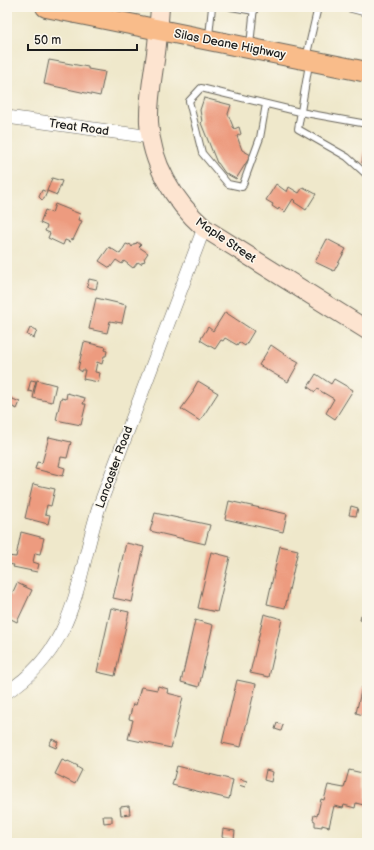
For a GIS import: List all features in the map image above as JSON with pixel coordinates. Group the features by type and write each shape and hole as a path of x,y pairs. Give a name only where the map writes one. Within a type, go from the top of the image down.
{"main road":[{"name":"Silas Deane Highway","path":"46,7 367,72"},
{"name":"Maple Street","path":"160,7 159,30 149,108 150,137 160,166 174,196 204,228 367,330"}],"street":[{"name":"Treat Road","path":"7,117 150,137"},
{"name":"Lancaster Road","path":"7,692 30,675 42,662 52,649 69,617 99,507 204,228"}],"lane":[{"path":"209,40 212,7"},
{"path":"231,7 254,9 250,48"},
{"path":"318,7 308,60 298,129 347,157 367,175"},
{"path":"345,7 367,12"},
{"path":"266,104 260,138 242,187 228,184 202,153 189,101 201,88 300,112 367,124"}],"building":[{"path":"49,60 88,67 88,69 105,72 100,96 44,84"},
{"path":"204,98 231,105 228,114 234,129 239,127 241,134 237,136 242,150 251,155 236,179 225,173 217,163 201,123 200,110"},
{"path":"365,148 367,149 367,164 362,163"},
{"path":"52,178 62,181 57,195 47,191"},
{"path":"276,184 287,192 289,187 299,193 303,187 316,194 306,210 294,202 295,201 293,199 285,212 279,208 278,210 272,206 273,204 266,200"},
{"path":"42,190 47,192 42,200 39,197"},
{"path":"55,204 80,214 78,220 82,221 73,240 71,239 70,242 65,240 63,245 48,238 50,233 45,231 47,226 40,223 45,210 52,213"},
{"path":"327,239 346,249 334,271 315,262"},
{"path":"137,242 141,245 139,247 148,253 144,259 144,262 143,261 141,264 138,262 133,268 124,261 122,264 116,260 110,268 99,261 109,247 120,254 126,244 130,244 132,247"},
{"path":"89,279 98,281 96,289 87,287"},
{"path":"96,298 126,305 122,323 110,321 107,333 89,329"},
{"path":"225,312 254,331 245,346 239,342 237,345 225,338 223,341 221,340 215,349 200,340 208,327 213,331"},
{"path":"30,328 37,330 34,338 27,335"},
{"path":"84,342 106,347 106,356 104,356 102,364 97,362 95,372 100,373 98,382 83,379 85,370 82,370 82,372 78,369"},
{"path":"271,345 290,358 299,362 288,382 259,365"},
{"path":"316,374 331,384 334,379 353,390 335,419 326,413 334,399 317,389 315,392 308,387"},
{"path":"31,380 36,381 33,392 28,391"},
{"path":"37,380 56,385 52,402 33,398"},
{"path":"198,381 218,393 200,421 181,409 194,391 193,390"},
{"path":"67,393 85,398 83,404 86,404 81,425 56,420 61,398 66,399"},
{"path":"8,397 20,402 17,409 7,404"},
{"path":"49,437 71,442 67,458 61,457 59,466 65,468 63,476 35,469 37,462 42,463"},
{"path":"33,484 55,489 51,506 47,505 45,514 50,515 48,524 25,518"},
{"path":"229,501 287,514 283,532 225,519"},
{"path":"351,506 358,508 356,516 349,515"},
{"path":"155,513 210,525 205,544 150,531"},
{"path":"21,532 44,538 40,554 35,553 33,562 39,564 37,572 13,567 14,565 7,564 7,556 16,557"},
{"path":"126,543 144,547 132,602 113,598"},
{"path":"280,546 298,550 285,608 267,604"},
{"path":"211,552 230,557 217,612 198,608"},
{"path":"17,583 32,590 17,622 7,617 7,594 11,596"},
{"path":"111,608 129,612 115,676 97,672"},
{"path":"264,614 282,619 269,677 250,673"},
{"path":"361,615 365,616 364,621 360,620"},
{"path":"195,620 213,625 199,687 181,682"},
{"path":"237,680 256,684 241,747 222,743"},
{"path":"158,686 168,689 167,693 183,697 171,748 128,739 133,720 129,719 133,704 136,705 141,687 157,690"},
{"path":"362,687 367,688 367,716 356,713"},
{"path":"277,723 283,725 281,731 275,729"},
{"path":"52,739 58,742 56,748 49,745"},
{"path":"62,760 78,766 77,767 82,770 75,784 55,774"},
{"path":"177,766 233,780 229,799 172,785"},
{"path":"266,770 273,772 271,782 264,780"},
{"path":"349,770 367,774 367,806 356,803 355,808 344,805 343,808 334,806 329,827 322,825 322,827 315,826 315,821 313,820 314,815 317,816 321,799 324,800 328,785 344,788"},
{"path":"240,779 247,781 245,787 239,785"},
{"path":"129,806 130,814 121,815 120,807"},
{"path":"103,816 112,816 112,822 104,823"},
{"path":"223,829 235,831 234,839 222,837"}]}
